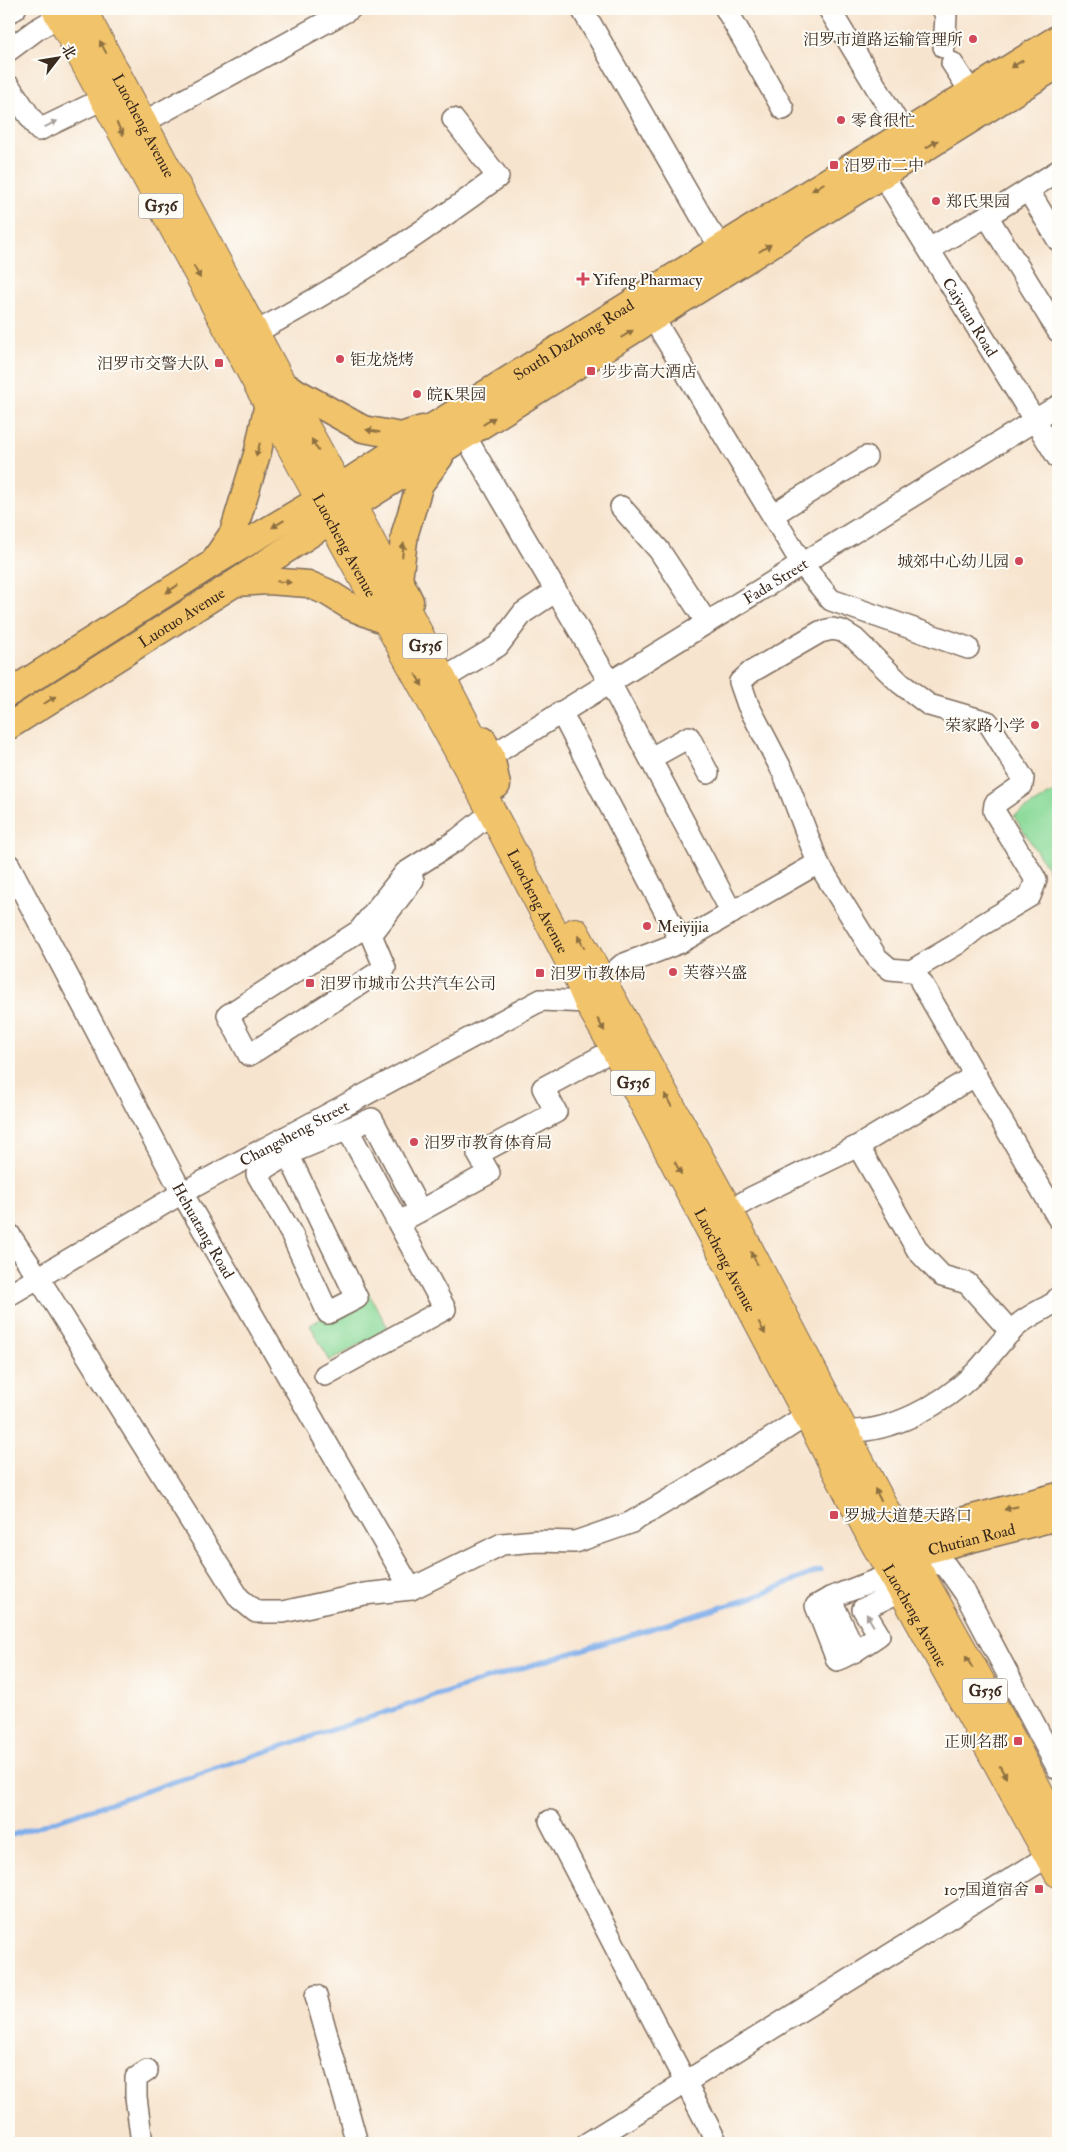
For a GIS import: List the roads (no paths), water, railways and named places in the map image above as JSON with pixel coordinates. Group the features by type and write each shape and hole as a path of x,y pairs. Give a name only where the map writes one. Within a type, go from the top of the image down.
{"highway":[{"name":"Luocheng Avenue","path":"66,11 144,122 256,332 275,393"},
{"name":"Luocheng Avenue","path":"66,11 104,99 275,393 497,785 590,959 596,991 615,1049 807,1415 894,1561 1055,1859"},
{"name":"Luocheng Avenue","path":"336,503 388,622 492,812 576,974 596,991 729,1211 845,1431 894,1561 992,1702 1058,1828"}],"main road":[{"name":"South Dazhong Road","path":"450,435 722,247 1058,38"},
{"name":"South Dazhong Road","path":"336,503 653,318 1058,66"},
{"path":"213,563 233,533 275,393 362,429 401,436 450,435"},
{"path":"450,435 420,484 405,532 399,579 491,756 497,785"},
{"name":"Luotuo Avenue","path":"9,693 213,563 336,503"},
{"name":"Luotuo Avenue","path":"9,726 235,583 336,503"},
{"path":"235,583 268,581 308,584 327,592 351,607 388,622"},
{"name":"Chutian Road","path":"894,1561 1058,1496"},
{"name":"Chutian Road","path":"894,1561 1058,1517"}],"street":[{"path":"9,12 14,9"},
{"path":"144,122 350,9"},
{"path":"582,9 710,230 722,247"},
{"path":"726,9 783,109"},
{"path":"829,9 904,133"},
{"path":"943,9 946,16 948,55 971,92"},
{"path":"9,50 66,11"},
{"path":"9,86 40,130 104,99"},
{"path":"256,332 285,317 426,230 498,177 453,119"},
{"path":"929,249 1058,173"},
{"name":"Caiyuan Road","path":"882,174 1058,458"},
{"path":"1028,190 1058,240"},
{"path":"987,216 1058,331"},
{"path":"653,318 774,514 802,564 831,600 968,648"},
{"name":"Fada Street","path":"491,756 1058,406"},
{"path":"450,435 556,592 610,683 732,913"},
{"path":"774,514 866,457"},
{"path":"621,507 659,550 707,623"},
{"path":"448,676 498,646 523,613 556,592"},
{"path":"832,629 842,631 855,639 900,683 929,705 988,722 1023,778 1022,785 995,804 994,811 1036,880 1030,896 977,928 957,944 911,971 890,969 877,958 818,863 784,774 748,705 740,682 751,672 820,632 832,629"},
{"path":"561,712 682,942"},
{"path":"651,758 689,737 708,773"},
{"path":"405,873 413,880 371,935 385,968 249,1055 228,1015 359,931 405,873 457,840 492,812"},
{"path":"596,991 622,965 682,942 818,863"},
{"name":"Hehuatang Road","path":"9,865 182,1193 411,1589"},
{"path":"921,982 1057,1213"},
{"name":"Changsheng Street","path":"9,1295 182,1193 541,1000 596,991"},
{"path":"398,1222 489,1173 478,1154 556,1112 543,1088 615,1049"},
{"path":"729,1211 751,1198 858,1146 976,1075"},
{"path":"288,1154 357,1298 328,1313 292,1235 257,1174 288,1154 372,1119 420,1211"},
{"path":"325,1374 445,1309 348,1130"},
{"path":"858,1146 918,1251 942,1276 967,1283 1011,1332"},
{"path":"9,1234 38,1277 239,1598 256,1612 283,1612 364,1594 411,1589 502,1544 536,1541 575,1542 630,1523 756,1448 807,1415"},
{"path":"845,1431 859,1432 877,1428 934,1405 974,1374 1018,1325 1054,1303 1058,1298"},
{"path":"894,1561 863,1609 879,1635 855,1651 830,1598 894,1561 946,1566 965,1593 1058,1769"},
{"path":"550,1821 717,2143"},
{"path":"588,2143 1055,1859"},
{"path":"316,1996 358,2143"},
{"path":"142,2143 136,2097 136,2078 147,2071"}],"waterway":[{"path":"9,1836 493,1677 752,1598 820,1570"}],"place":[{"name":"汨罗市道路运输管理所","path":"973,39"},
{"name":"零食很忙","path":"841,120"},
{"name":"汨罗市二中","path":"834,165"},
{"name":"郑氏果园","path":"936,201"},
{"name":"Yifeng Pharmacy","path":"583,279"},
{"name":"钜龙烧烤","path":"340,359"},
{"name":"汨罗市交警大队","path":"219,363"},
{"name":"步步高大酒店","path":"591,371"},
{"name":"皖K果园","path":"417,394"},
{"name":"城郊中心幼儿园","path":"1019,561"},
{"name":"荣家路小学","path":"1035,725"},
{"name":"Meiyijia","path":"647,926"},
{"name":"芙蓉兴盛","path":"673,972"},
{"name":"汨罗市教体局","path":"540,973"},
{"name":"汨罗市城市公共汽车公司","path":"310,983"},
{"name":"汨罗市教育体育局","path":"414,1142"},
{"name":"罗城大道楚天路口","path":"834,1515"},
{"name":"正则名郡","path":"1018,1741"},
{"name":"107国道宿舍","path":"1039,1889"}]}
